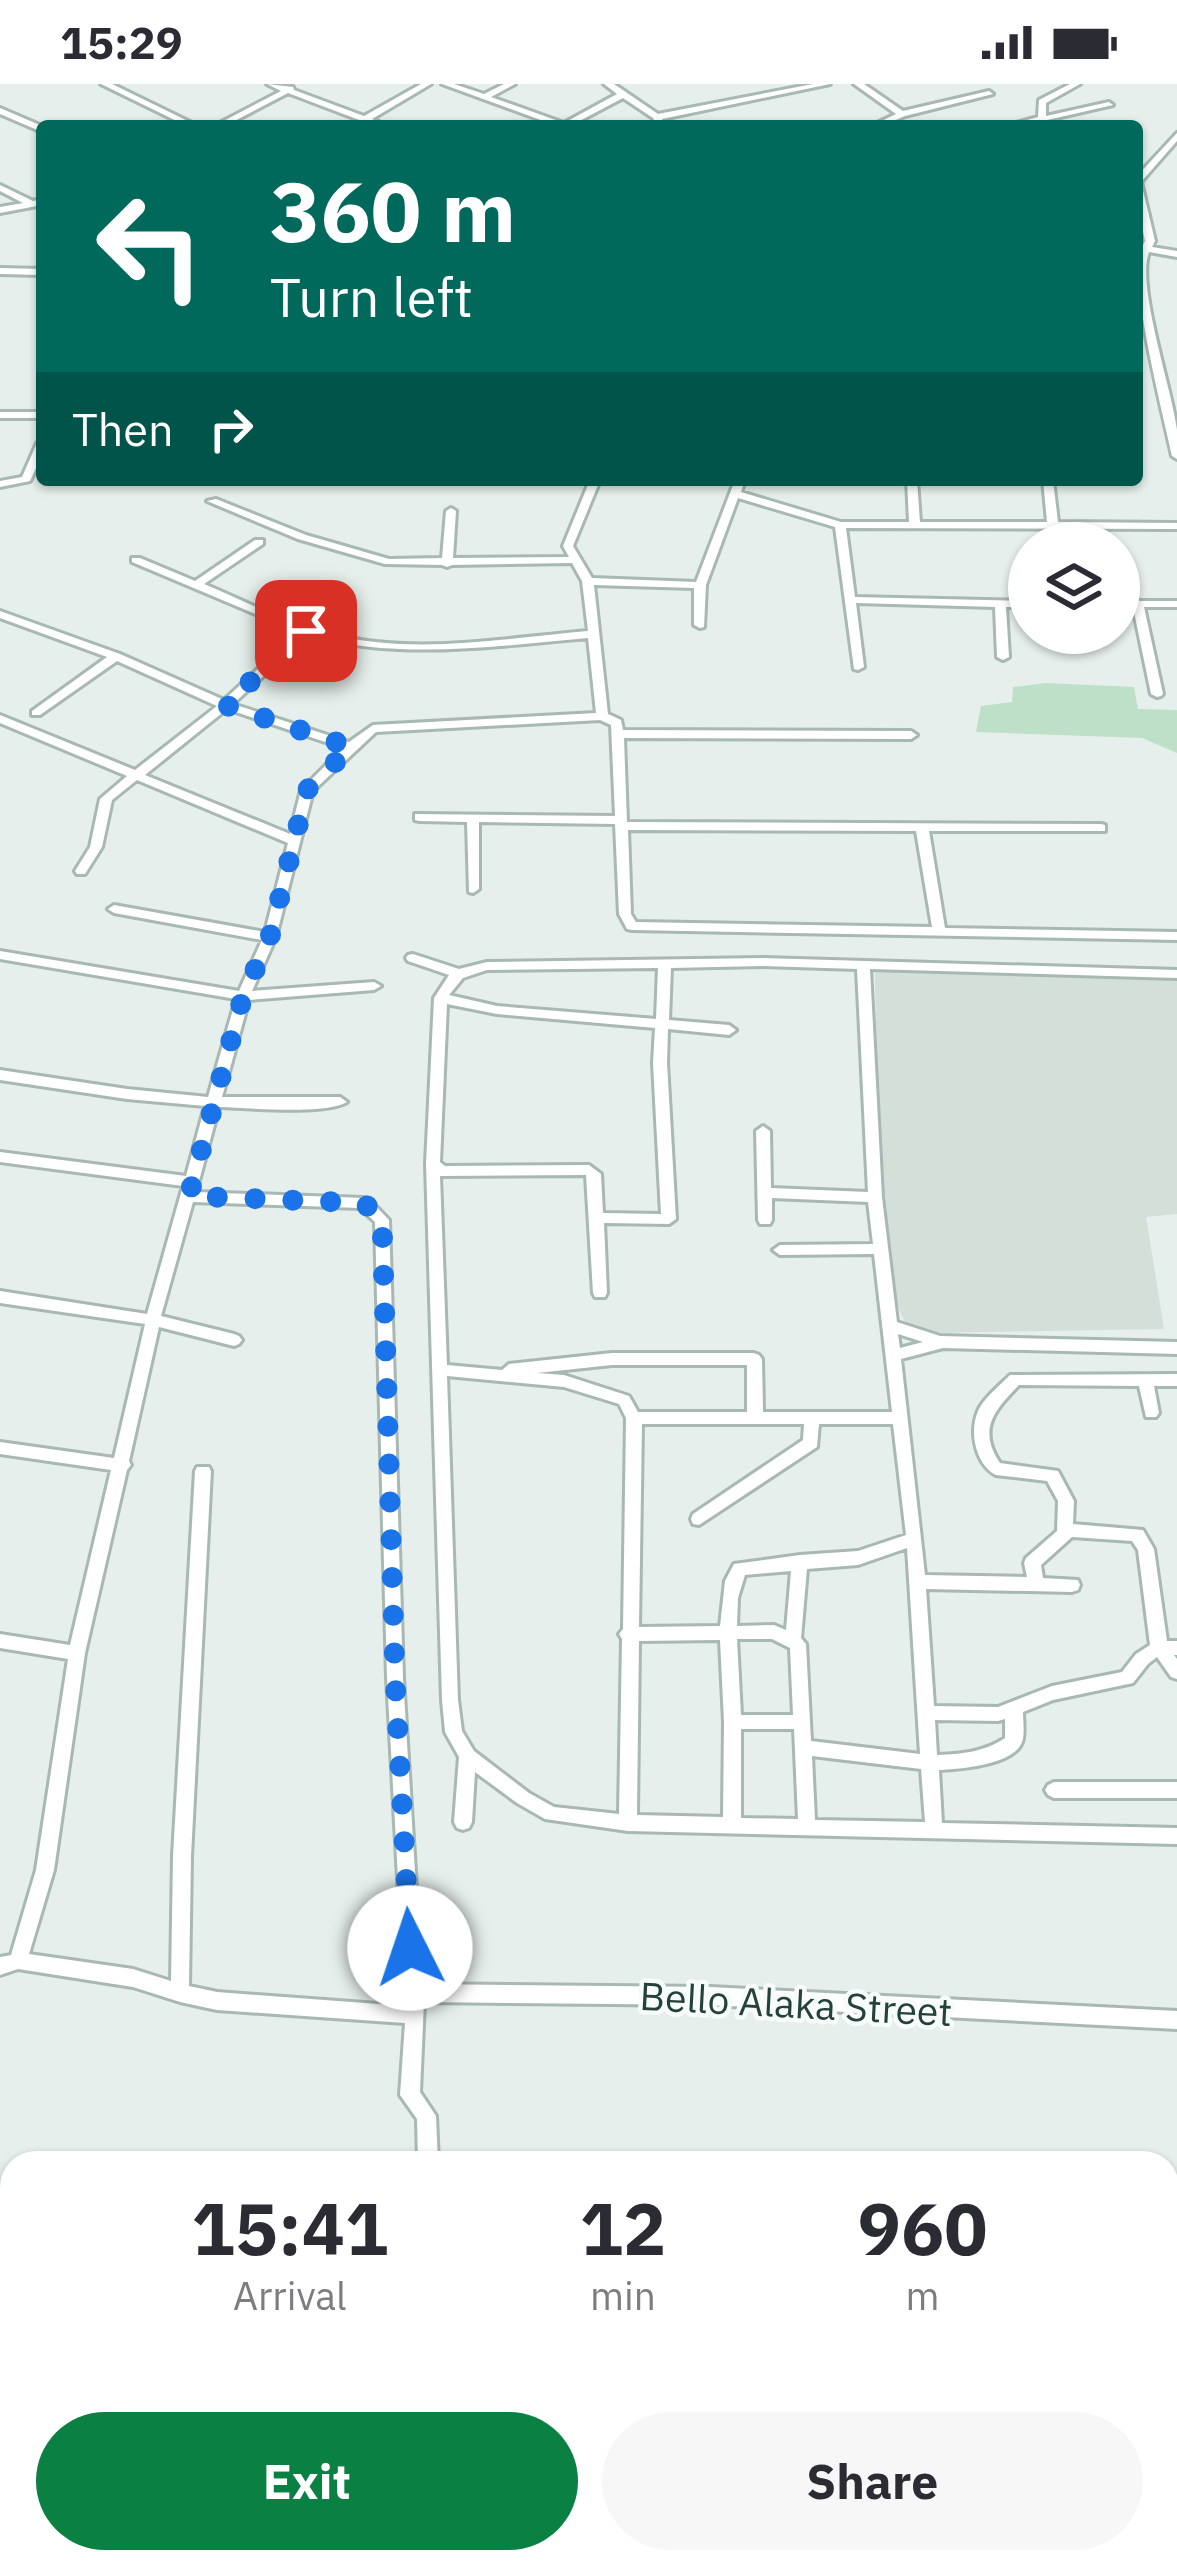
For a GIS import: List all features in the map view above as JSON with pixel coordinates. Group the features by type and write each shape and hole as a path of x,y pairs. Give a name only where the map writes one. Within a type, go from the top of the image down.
{"street":[{"path":"105,84 181,120"},
{"path":"271,84 365,119 427,84"},
{"path":"230,120 298,84"},
{"path":"446,84 548,120"},
{"path":"484,97 512,84"},
{"path":"608,84 656,120"},
{"path":"668,120 826,84"},
{"path":"858,84 902,114"},
{"path":"1042,118 1042,102 1076,84"},
{"path":"888,120 989,94"},
{"path":"576,120 622,95"},
{"path":"1034,120 1109,105"},
{"path":"1078,120 1096,108"},
{"path":"0,111 36,126"},
{"path":"1143,176 1172,148 1177,136"},
{"path":"0,188 36,202"},
{"path":"0,210 36,202"},
{"path":"1143,209 1150,241 1143,247"},
{"path":"1143,248 1177,254"},
{"path":"0,271 36,272"},
{"path":"1143,282 1177,456"},
{"path":"0,415 36,415"},
{"path":"0,484 26,479 36,456"},
{"path":"592,486 568,546 588,580 602,716"},
{"path":"700,626 700,585 738,486"},
{"path":"912,486 915,526"},
{"path":"1049,486 1054,522"},
{"path":"736,494 840,525 1008,525"},
{"path":"212,500 359,556 412,565 575,560"},
{"path":"447,564 452,511"},
{"path":"840,525 858,668"},
{"path":"1140,526 1177,526"},
{"path":"197,584 259,542"},
{"path":"136,560 306,631 353,644 594,634"},
{"path":"588,580 700,585"},
{"path":"851,600 1008,604"},
{"path":"1000,604 1003,657"},
{"path":"1140,604 1177,604"},
{"path":"1140,613 1157,694"},
{"path":"1,616 116,656 225,705 351,747"},
{"path":"81,871 96,847 106,799 225,705 306,631"},
{"path":"35,713 116,656"},
{"path":"415,2015 217,2001 133,1978 9,1963 45,1870 77,1653 153,1320 243,996 270,937 307,790 373,729 602,716 614,719 617,734 625,914 632,926 1177,936"},
{"path":"0,719 292,840"},
{"path":"0,741 18,726"},
{"path":"617,734 910,735"},
{"path":"419,817 1101,828"},
{"path":"473,818 473,889"},
{"path":"922,828 939,932"},
{"path":"114,909 270,937"},
{"path":"0,956 243,996 374,986"},
{"path":"413,958 458,973"},
{"path":"596,1219 669,1219 660,1023 665,964"},
{"path":"1177,974 665,964 487,966 458,973 448,980 442,998 433,1164 450,1700 454,1732 468,1756 550,1814 628,1823 1177,1836"},
{"path":"863,965 875,1197 914,1539 934,1830"},
{"path":"442,998 496,1010 728,1030"},
{"path":"0,1075 107,1094 216,1102 340,1102"},
{"path":"763,1131 765,1220"},
{"path":"0,1157 191,1189 364,1203 382,1220 395,1678 415,2015 410,2095 426,2116 427,2151"},
{"path":"433,1164 442,1171 589,1170 594,1174 600,1293"},
{"path":"766,1193 875,1197"},
{"path":"780,1250 880,1249"},
{"path":"0,1297 153,1320 234,1340"},
{"path":"892,1326 940,1342 1177,1348"},
{"path":"896,1355 940,1342"},
{"path":"1064,1346 1068,1377"},
{"path":"485,1373 612,1359 754,1359 755,1416"},
{"path":"440,1370 593,1388 624,1400 634,1418 627,1634 628,1823"},
{"path":"1145,1378 1151,1413"},
{"path":"1036,1584 1033,1563 1066,1530 1066,1501 1060,1482 1052,1475 997,1469 989,1463 982,1439 988,1404 1016,1379 1177,1380"},
{"path":"699,1519 811,1443 812,1417"},
{"path":"634,1418 899,1418"},
{"path":"0,1448 123,1466"},
{"path":"180,1993 182,1856 203,1471"},
{"path":"1066,1530 1137,1535 1145,1549 1177,1672"},
{"path":"732,1826 729,1635 733,1576 740,1568 858,1558 914,1539"},
{"path":"793,1639 800,1562"},
{"path":"917,1582 1072,1585"},
{"path":"627,1634 774,1633 793,1639 801,1651 807,1827"},
{"path":"0,1641 77,1653"},
{"path":"926,1713 998,1714 1067,1689 1127,1678 1143,1655 1168,1648"},
{"path":"803,1747 929,1762 999,1757 1014,1742 1014,1707"},
{"path":"733,1721 802,1722"},
{"path":"463,1822 468,1756"},
{"path":"1054,1790 1177,1790"},
{"name":"Bello Alaka Street","path":"414,1993 710,1996 853,2007 1177,2020"}],"shaded area":[{"path":"894,962 1177,967 1177,1214 1146,1217 1164,1329 934,1333 905,1322 894,1298 877,1121 875,968"}],"green space":[{"path":"1046,683 1134,687 1138,709 1177,710 1177,753 1142,738 976,732 981,706 1012,702 1013,687"}],"route":[{"path":"306,631 225,705 351,747 316,776 307,790 270,937 243,996 189,1196 364,1203 382,1220 395,1678 410,1948"}]}
